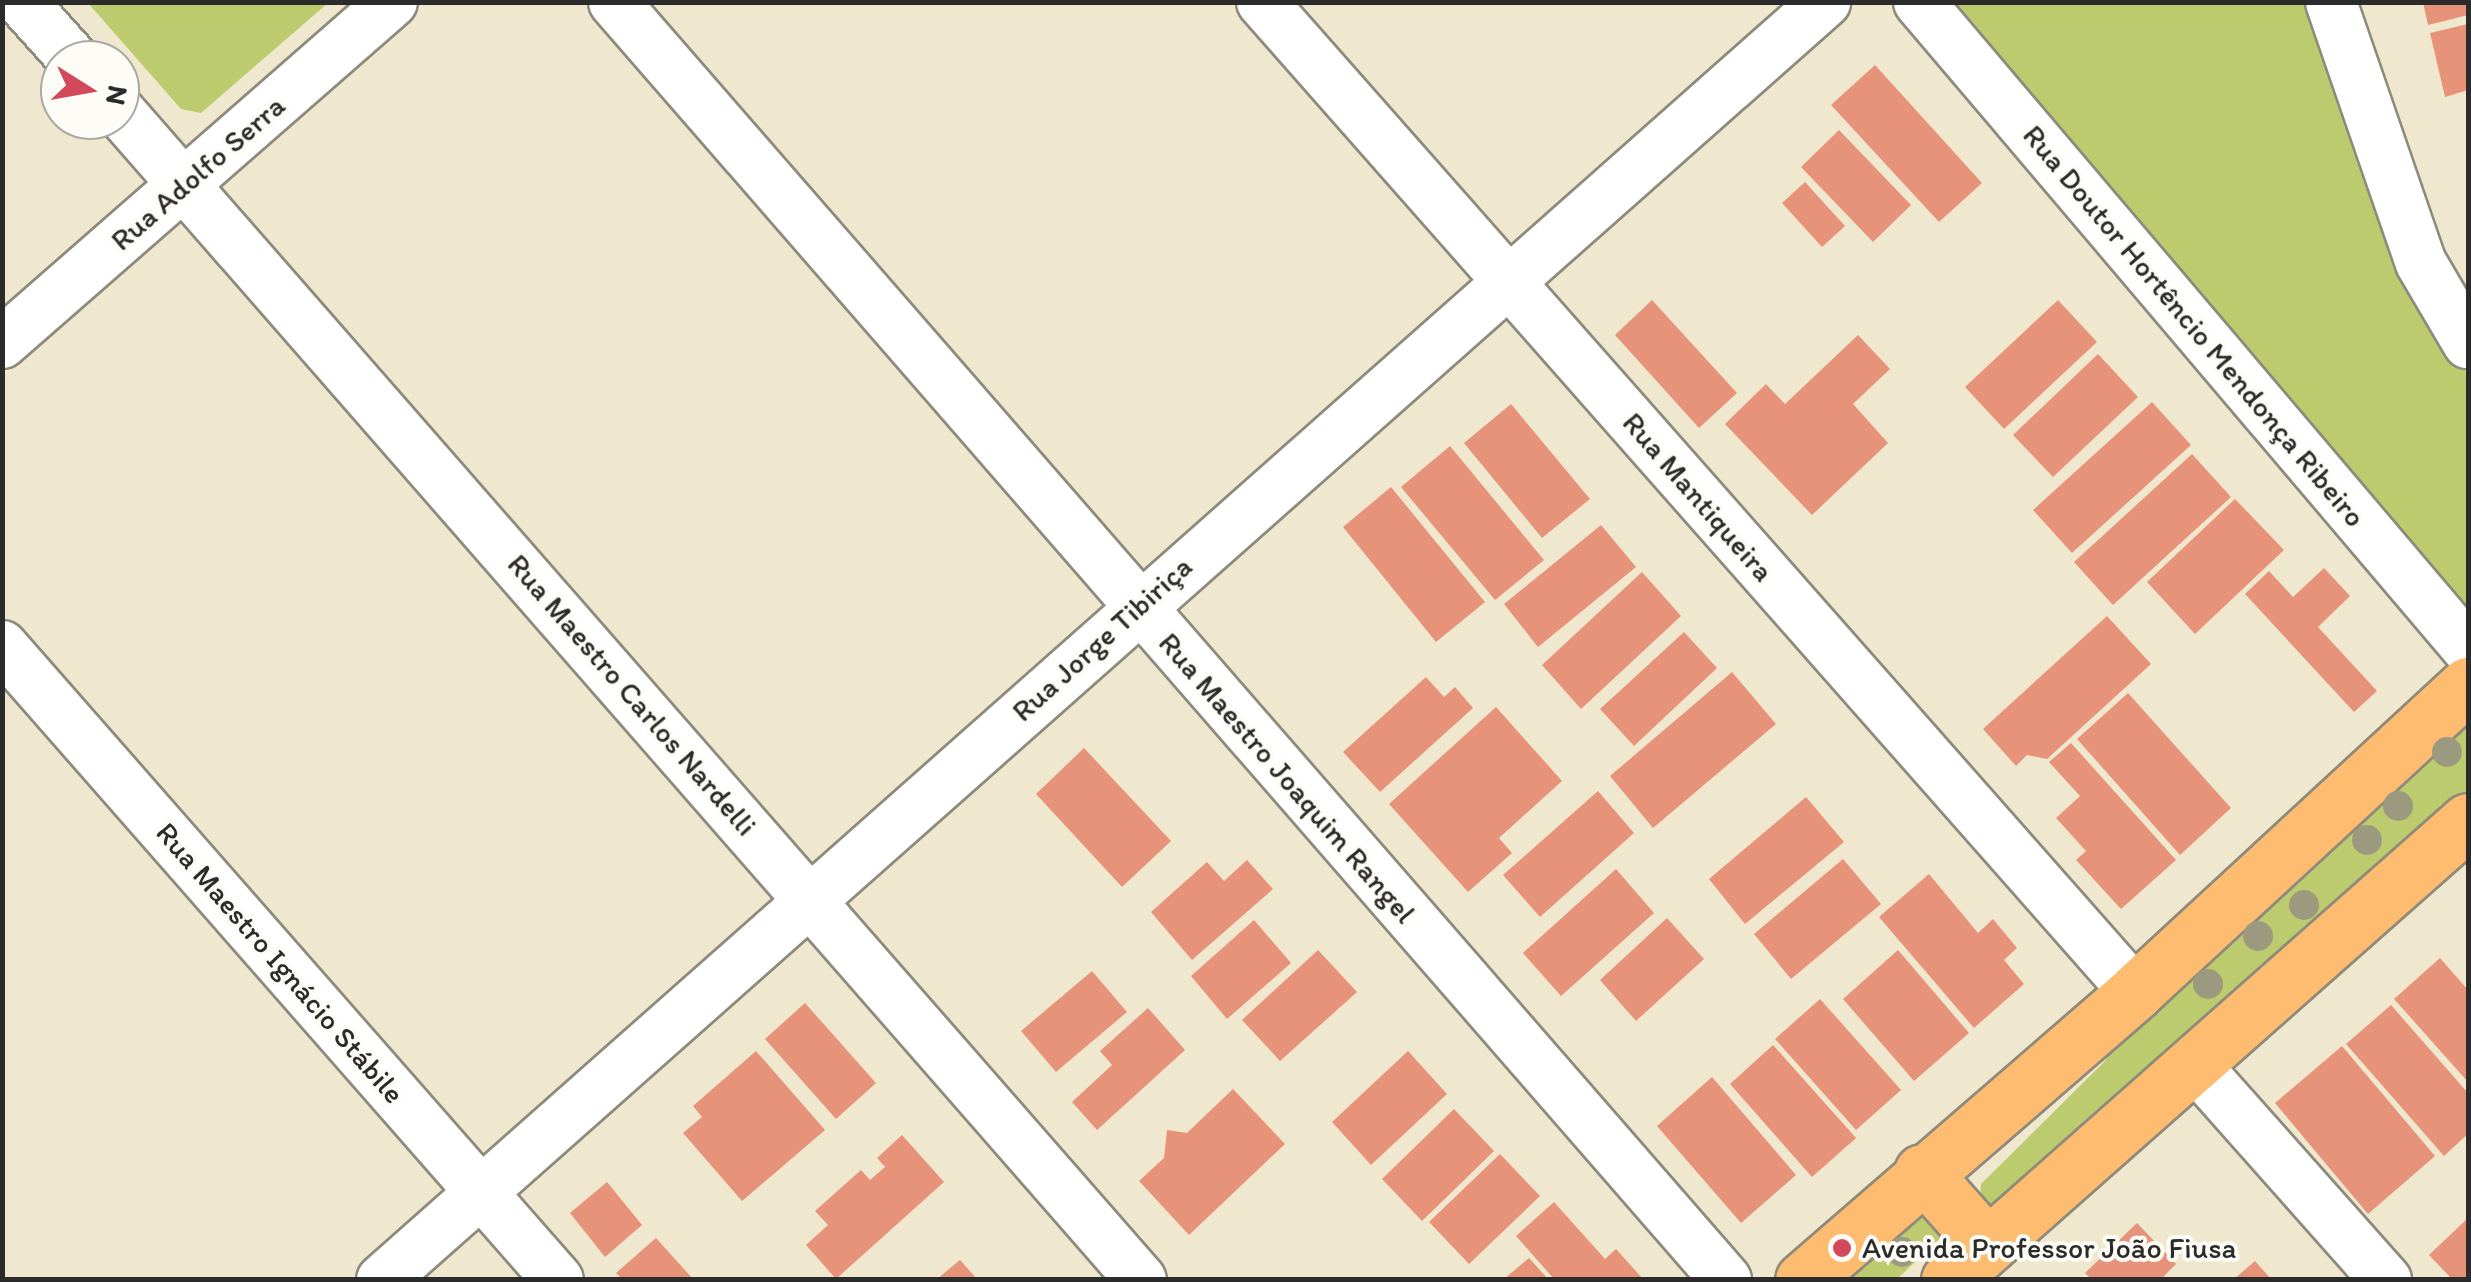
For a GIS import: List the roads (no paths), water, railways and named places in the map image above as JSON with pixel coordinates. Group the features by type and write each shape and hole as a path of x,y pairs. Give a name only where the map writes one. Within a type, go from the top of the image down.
{"main road":[{"path":"1803,1280 1922,1172 2136,992 2468,685"},
{"path":"1922,1172 1968,1262 2468,820"}],"street":[{"path":"22,2 56,40"},
{"name":"Rua Adolfo Serra","path":"2,343 392,2"},
{"name":"Rua Maestro Joaquim Rangel","path":"614,2 1726,1280"},
{"name":"Rua Mantiqueira","path":"1262,2 2136,992"},
{"name":"Rua Jorge Tibiriça","path":"382,1280 1825,2"},
{"name":"Rua Doutor Hortêncio Mendonça Ribeiro","path":"1919,2 2468,649"},
{"path":"2331,2 2421,264 2468,343"},
{"name":"Rua Maestro Carlos Nardelli","path":"140,134 1142,1280"},
{"name":"Rua Maestro Ignácio Stábile","path":"2,646 558,1280"},
{"path":"2195,1065 2386,1280"}],"place":[{"name":"Avenida Professor João Fiusa","path":"1842,1248"}]}
